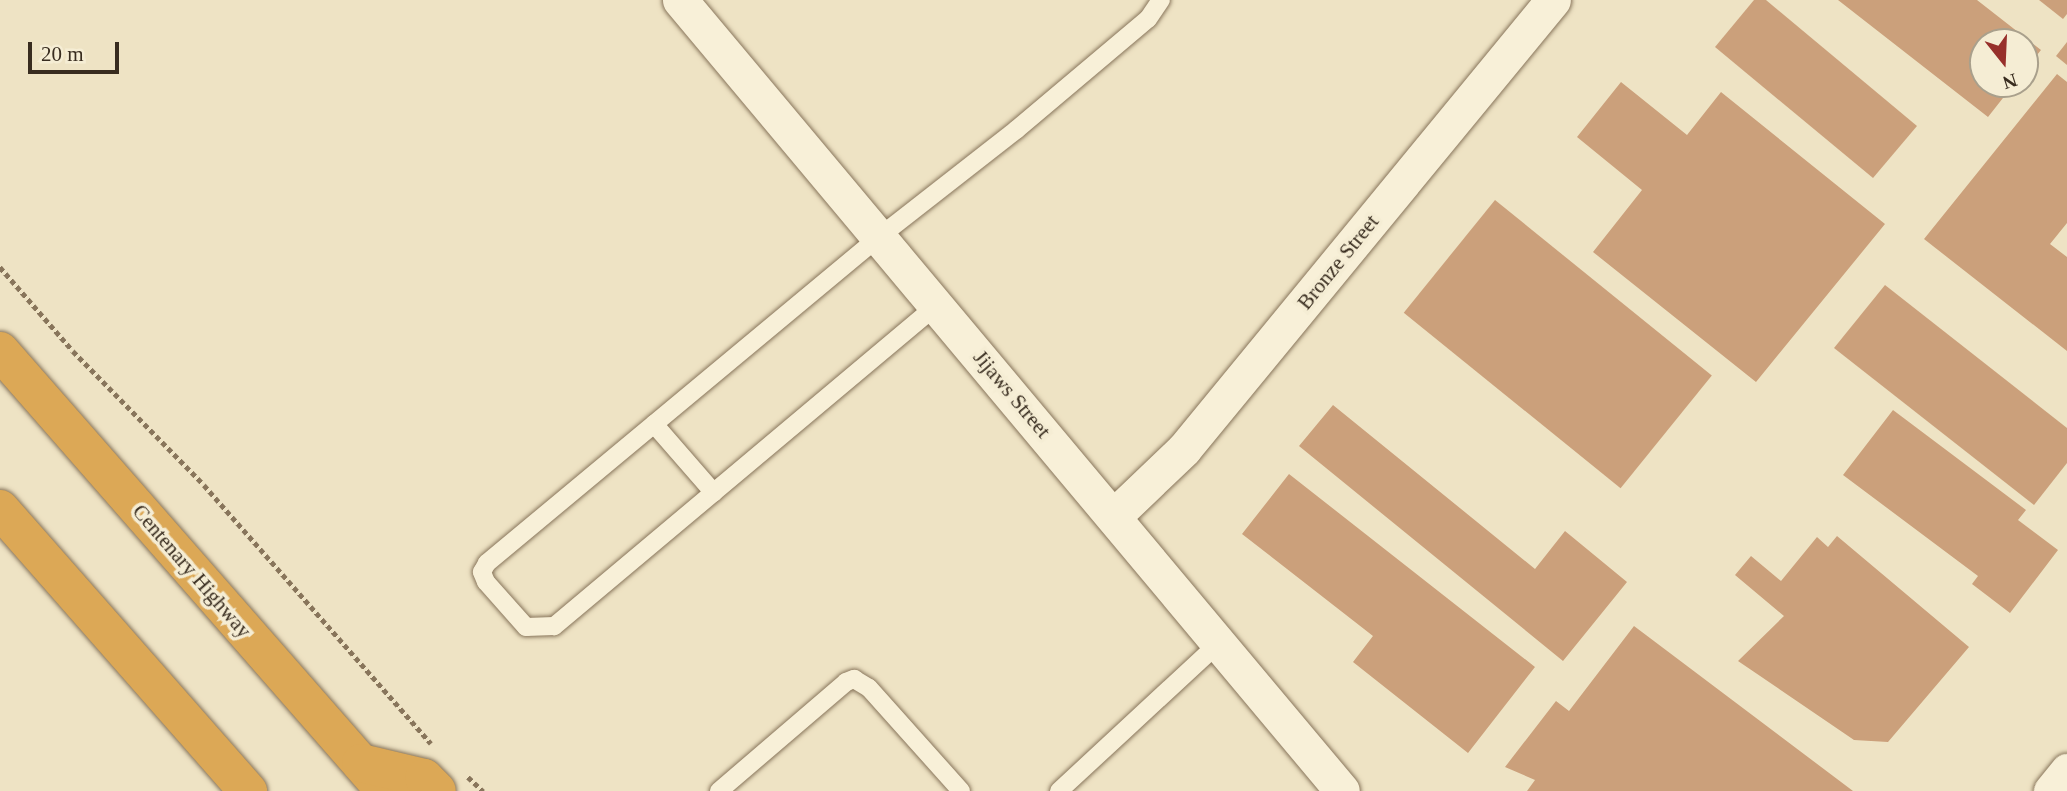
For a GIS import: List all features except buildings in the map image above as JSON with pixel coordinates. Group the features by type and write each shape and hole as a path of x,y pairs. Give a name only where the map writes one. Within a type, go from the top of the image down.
{"highway":[{"name":"Centenary Highway","path":"0,351 373,777"},
{"path":"0,509 248,791"},
{"path":"373,777 424,778 451,782"}],"street":[{"name":"Jijaws Street","path":"680,0 1342,791"},
{"name":"Bronze Street","path":"1114,516 1184,449 1553,0"},
{"path":"2051,791 2067,771"}],"lane":[{"path":"937,305 554,626 526,626 486,582 482,572 487,564 879,237 1016,130 1147,19 1161,0"},
{"path":"654,424 714,493"},
{"path":"1059,791 1219,643"},
{"path":"719,791 846,681 854,679 869,688 961,791"}],"path":[{"path":"0,267 73,351 213,495 435,747"},
{"path":"451,782 483,791"}]}
